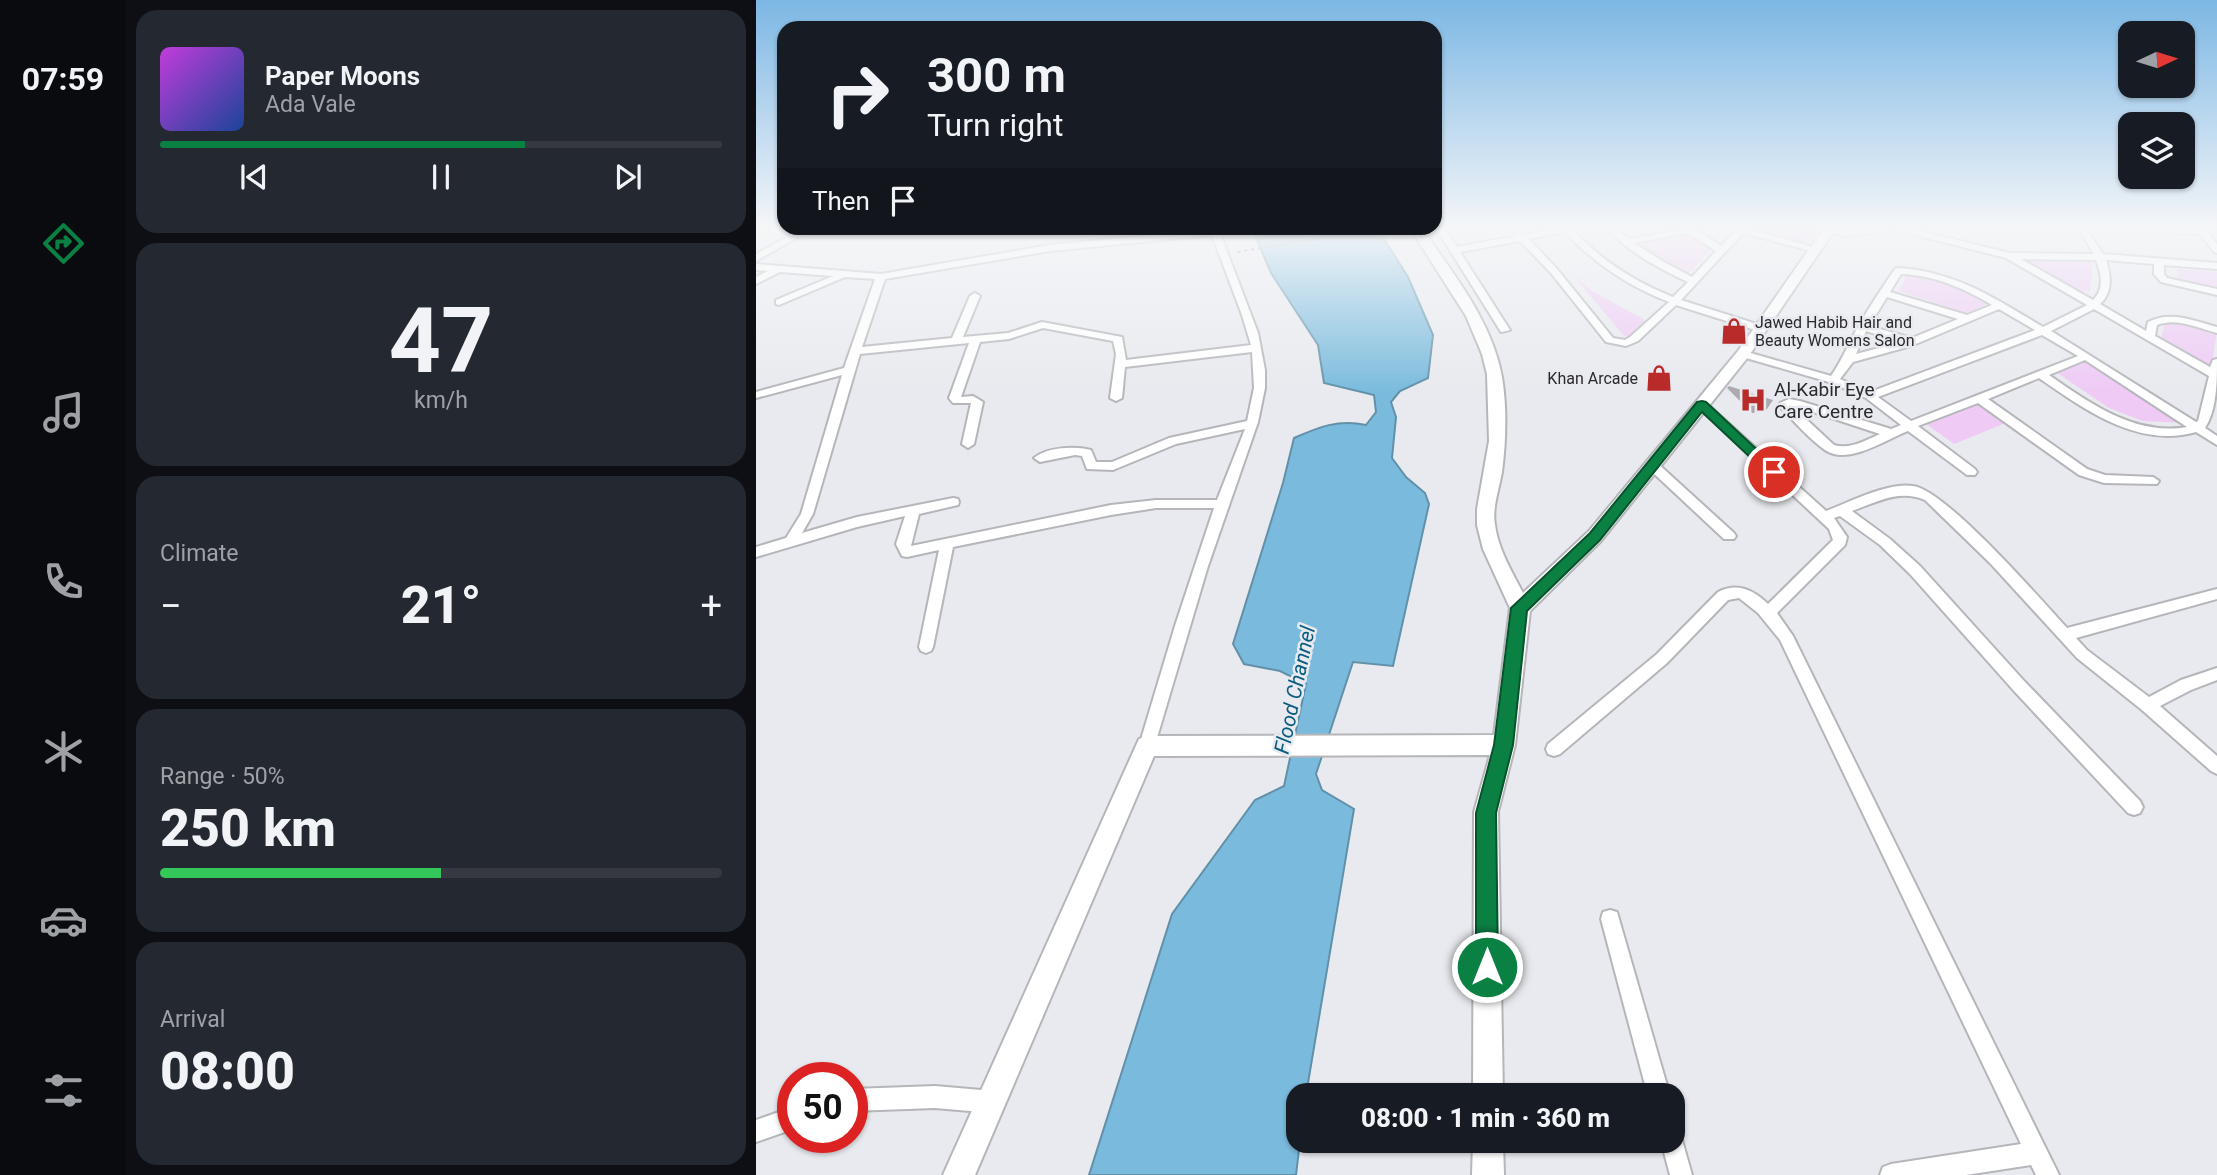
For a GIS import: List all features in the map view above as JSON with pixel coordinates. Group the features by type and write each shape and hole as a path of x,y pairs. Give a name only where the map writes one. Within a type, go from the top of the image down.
{"main road":[{"path":"1449,283 1486,343 1494,375 1499,421 1485,513 1489,540 1520,608 1503,745 1486,813 1488,1083"},
{"path":"1520,608 1595,536 1744,354 1791,283"},
{"path":"959,1175 1161,746 1503,745"},
{"path":"1488,1153 1489,1175"}],"street":[{"path":"779,302 822,283"},
{"path":"792,541 807,514 849,370 879,283"},
{"path":"1161,746 1170,663 1221,505 1251,424 1260,383 1256,348 1233,283"},
{"path":"1476,283 1505,330"},
{"path":"1562,283 1610,340 1622,343 1631,342 1691,283"},
{"path":"1636,283 1673,303 1759,328"},
{"path":"1833,380 1849,359 1863,327 1890,283"},
{"path":"1958,283 2044,331 2217,441"},
{"path":"2055,283 2214,374"},
{"path":"1870,396 2044,331 2095,306 2103,296 2104,283"},
{"path":"2177,283 2217,292"},
{"path":"1884,293 1966,318"},
{"path":"957,340 975,296"},
{"path":"1849,359 1910,341 2001,305"},
{"path":"2150,338 2152,324 2161,320 2217,330"},
{"path":"856,351 1009,336 1035,325 1050,325 1077,333 1118,339 1116,398"},
{"path":"1863,327 1910,341"},
{"path":"968,444 978,402 973,399 957,401 955,398 976,339"},
{"path":"1119,364 1256,348"},
{"path":"1744,354 1833,380 1870,396 1971,472"},
{"path":"1894,434 1800,404 1788,402 1784,405 1830,448 1838,451 1852,450 1894,434 2039,373 2085,356"},
{"path":"2039,373 2099,413 2132,427 2163,433 2189,431 2198,427 2209,413 2217,362"},
{"path":"756,395 849,370"},
{"path":"1979,398 2083,472 2104,479 2153,481"},
{"path":"1702,405 1838,532 1840,542 1768,613"},
{"path":"1040,458 1079,451 1087,453 1091,466 1113,466 1173,441 1251,424"},
{"path":"1652,465 1729,536"},
{"path":"1824,517 1893,491 1913,490 1929,497 1995,559 2097,667 2148,705 2217,766"},
{"path":"756,552 857,522 953,502"},
{"path":"914,510 904,549 919,551 1032,524 1111,510 1156,504 1221,505"},
{"path":"1841,510 1885,542 1915,570 2020,687 2134,807"},
{"path":"926,647 947,544"},
{"path":"1554,749 1697,625 1722,596 1732,592 1741,593 1768,613 1786,636 2048,1175"},
{"path":"2064,635 2216,594"},
{"path":"2148,705 2186,685 2217,674"},
{"path":"1609,919 1655,1083"},
{"path":"868,1099 935,1097 993,1102"},
{"path":"756,1131 777,1124"},
{"path":"1675,1153 1681,1175"},
{"path":"1891,1175 2037,1153"}],"shaded area":[{"path":"1580,283 1645,320 1629,336 1624,336"},
{"path":"1903,283 1943,283 1957,286 1987,304 1967,313 1899,291"},
{"path":"2066,283 2091,283 2090,292 2078,290"},
{"path":"2197,283 2217,283 2217,288"},
{"path":"2174,322 2217,331 2212,363 2206,363 2161,339 2165,323"},
{"path":"2086,360 2186,423 2143,421 2109,408 2056,372"},
{"path":"1979,401 2008,422 1954,444 1925,423"}],"water":[{"path":"1277,283 1411,283 1433,335 1428,378 1400,391 1391,402 1396,417 1392,458 1406,477 1425,493 1429,504 1393,666 1353,662 1316,774 1322,790 1354,809 1308,1083 1286,1083 1286,1153 1299,1153 1296,1175 1089,1175 1172,914 1255,800 1284,786 1306,684 1280,671 1244,664 1233,644 1283,483 1294,438 1329,425 1366,425 1376,412 1374,395 1324,383 1318,345"}],"building":[{"path":"1729,386 1773,400 1765,412 1752,413 1727,388"}],"place":[{"name":"Jawed Habib Hair and Beauty Womens Salon","path":"1734,331"},
{"name":"Khan Arcade","path":"1659,378"},
{"name":"Al-Kabir Eye Care Centre","path":"1753,400"}],"route":[{"path":"1487,967 1486,813 1503,745 1520,608 1595,536 1702,405 1774,472"}],"water label":[{"name":"Flood Channel","path":"1295,690"}]}
